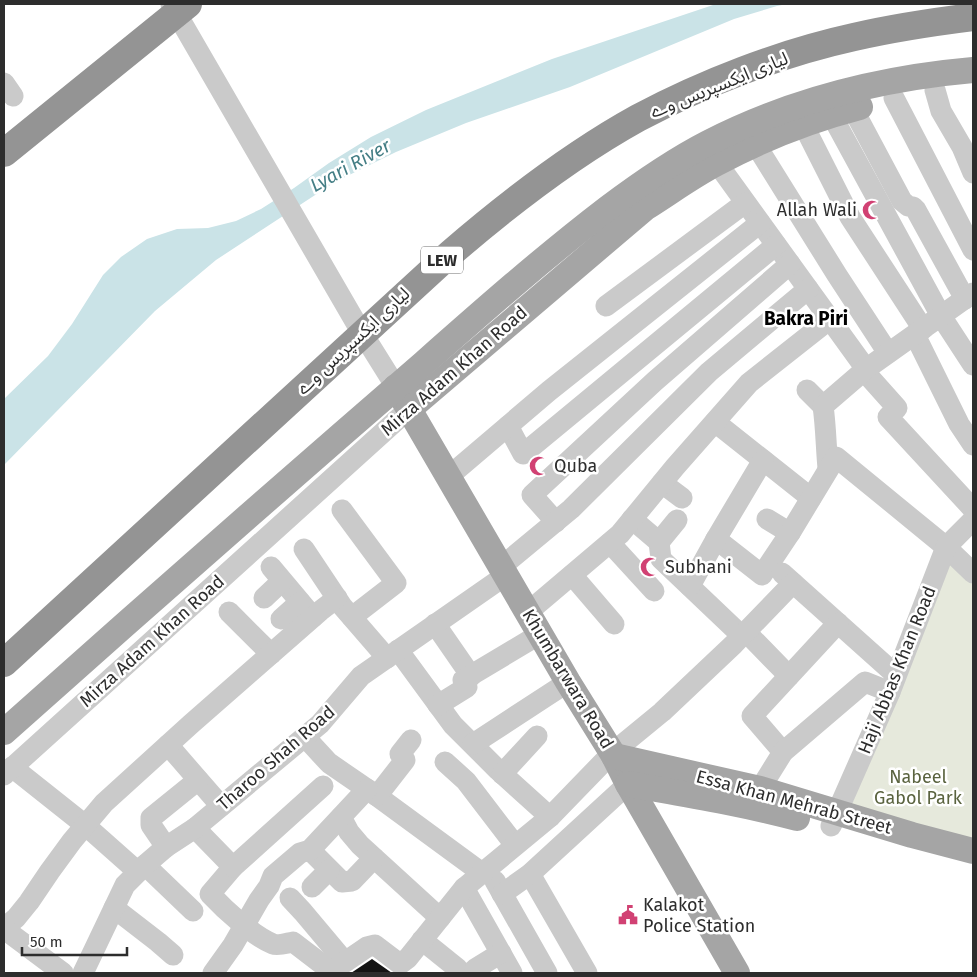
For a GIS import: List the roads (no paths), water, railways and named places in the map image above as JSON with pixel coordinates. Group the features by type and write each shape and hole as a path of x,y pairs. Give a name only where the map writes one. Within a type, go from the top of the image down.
{"highway":[{"path":"4,153 188,4"},
{"name":"لیاری ایکسپریس وے","path":"4,663 451,252 522,195 567,163 637,119 678,98 764,63 853,37 973,17"}],"main road":[{"name":"Mirza Adam Khan Road","path":"402,398 520,279 582,228 641,184 707,143 746,125 804,103 876,84 941,73 973,70"},
{"name":"Mirza Adam Khan Road","path":"4,732 402,398 646,208 684,182 717,163 803,124 894,98 935,90 973,86"},
{"name":"Khumbarwara Road","path":"402,398 568,682 613,754 628,784 737,973"},
{"name":"Essa Khan Mehrab Street","path":"613,754 760,789 834,819 912,835 973,851"},
{"path":"628,784 771,811 834,819 906,850 973,868"}],"street":[{"path":"171,4 356,323 402,398"},
{"path":"935,90 941,111 962,146 973,172"},
{"path":"894,98 973,250"},
{"path":"823,406 865,370 971,295 916,210 902,201 842,112"},
{"path":"842,112 941,316 973,365"},
{"path":"803,124 850,217 919,332 959,424 973,445"},
{"path":"756,145 888,353"},
{"path":"717,163 865,370 897,408 888,416 973,509"},
{"path":"606,306 745,203"},
{"path":"448,477 549,391 760,223"},
{"path":"508,426 523,454 776,245"},
{"path":"556,522 532,495 655,381 790,264"},
{"name":"Tharoo Shah Road","path":"83,973 125,885 142,868 166,847 195,828 320,724 361,676 435,624 503,571 571,510 709,372 808,289"},
{"path":"643,316 662,339"},
{"path":"438,705 467,687 463,680 471,676 534,623 572,575 620,534 749,383 830,319"},
{"path":"807,390 823,406 828,468"},
{"name":"Mirza Adam Khan Road","path":"8,771 402,398"},
{"path":"715,422 811,498"},
{"path":"716,538 762,575 836,457 946,547 973,573"},
{"path":"690,586 716,538 763,460"},
{"path":"662,483 682,498"},
{"path":"342,510 396,583 352,617"},
{"path":"632,519 659,542 661,559 789,676"},
{"path":"768,519 790,533"},
{"path":"659,542 678,520"},
{"name":"Haji Abbas Khan Road","path":"834,819 893,683 946,547 973,520"},
{"path":"610,542 654,591"},
{"path":"304,549 352,617 393,654 453,725 502,774 550,817"},
{"path":"770,562 838,622 893,683"},
{"path":"264,598 276,574 306,610"},
{"path":"572,575 614,624"},
{"path":"335,969 367,947 374,945 400,964 409,967 408,958 464,888 550,817 613,754 662,712 744,634 793,582"},
{"path":"281,619 337,598"},
{"path":"63,973 7,920 29,902 50,870 104,803 271,654 306,610"},
{"path":"229,612 271,654"},
{"path":"783,752 752,716 838,622"},
{"path":"435,624 471,676"},
{"path":"466,782 480,751 568,682"},
{"path":"760,789 783,752 865,682 893,683"},
{"path":"305,736 329,763 485,871 502,894 547,973"},
{"path":"502,774 537,736"},
{"path":"213,973 233,945 269,886 273,876 300,853 310,850 341,817 372,792 406,760 400,754 411,740"},
{"path":"168,745 221,806"},
{"path":"444,762 466,782 515,845"},
{"path":"8,771 142,868 192,911"},
{"path":"166,847 151,825 151,818 198,780"},
{"path":"502,894 530,874 628,784"},
{"path":"323,786 233,868 210,894 244,925 275,945 293,942 335,969"},
{"path":"341,817 349,832 360,845 440,918"},
{"path":"195,828 233,868"},
{"path":"310,850 342,882 352,881 374,858"},
{"path":"312,887 329,870"},
{"path":"530,874 587,973"},
{"path":"464,888 512,973"},
{"path":"290,898 303,912 335,969"},
{"path":"114,908 173,955"},
{"path":"487,928 513,913"},
{"path":"422,940 467,971 474,969 501,953"}],"water":[{"name":"Lyari River","path":"716,4 787,4 734,19 570,87 466,123 396,152 335,182 216,260 155,311 4,465 4,399 48,356 72,324 103,275 121,257 147,239 177,229 208,228 236,221 261,209 371,137 426,110 552,59"}],"place":[{"name":"Allah Wali","path":"872,210"},
{"name":"Quba","path":"539,466"},
{"name":"Subhani","path":"650,567"},
{"name":"Kalakot Police Station","path":"628,915"}],"district":[{"name":"Bakra Piri","path":"806,318"}],"park label":[{"name":"Nabeel Gabol Park","path":"918,788"}]}
